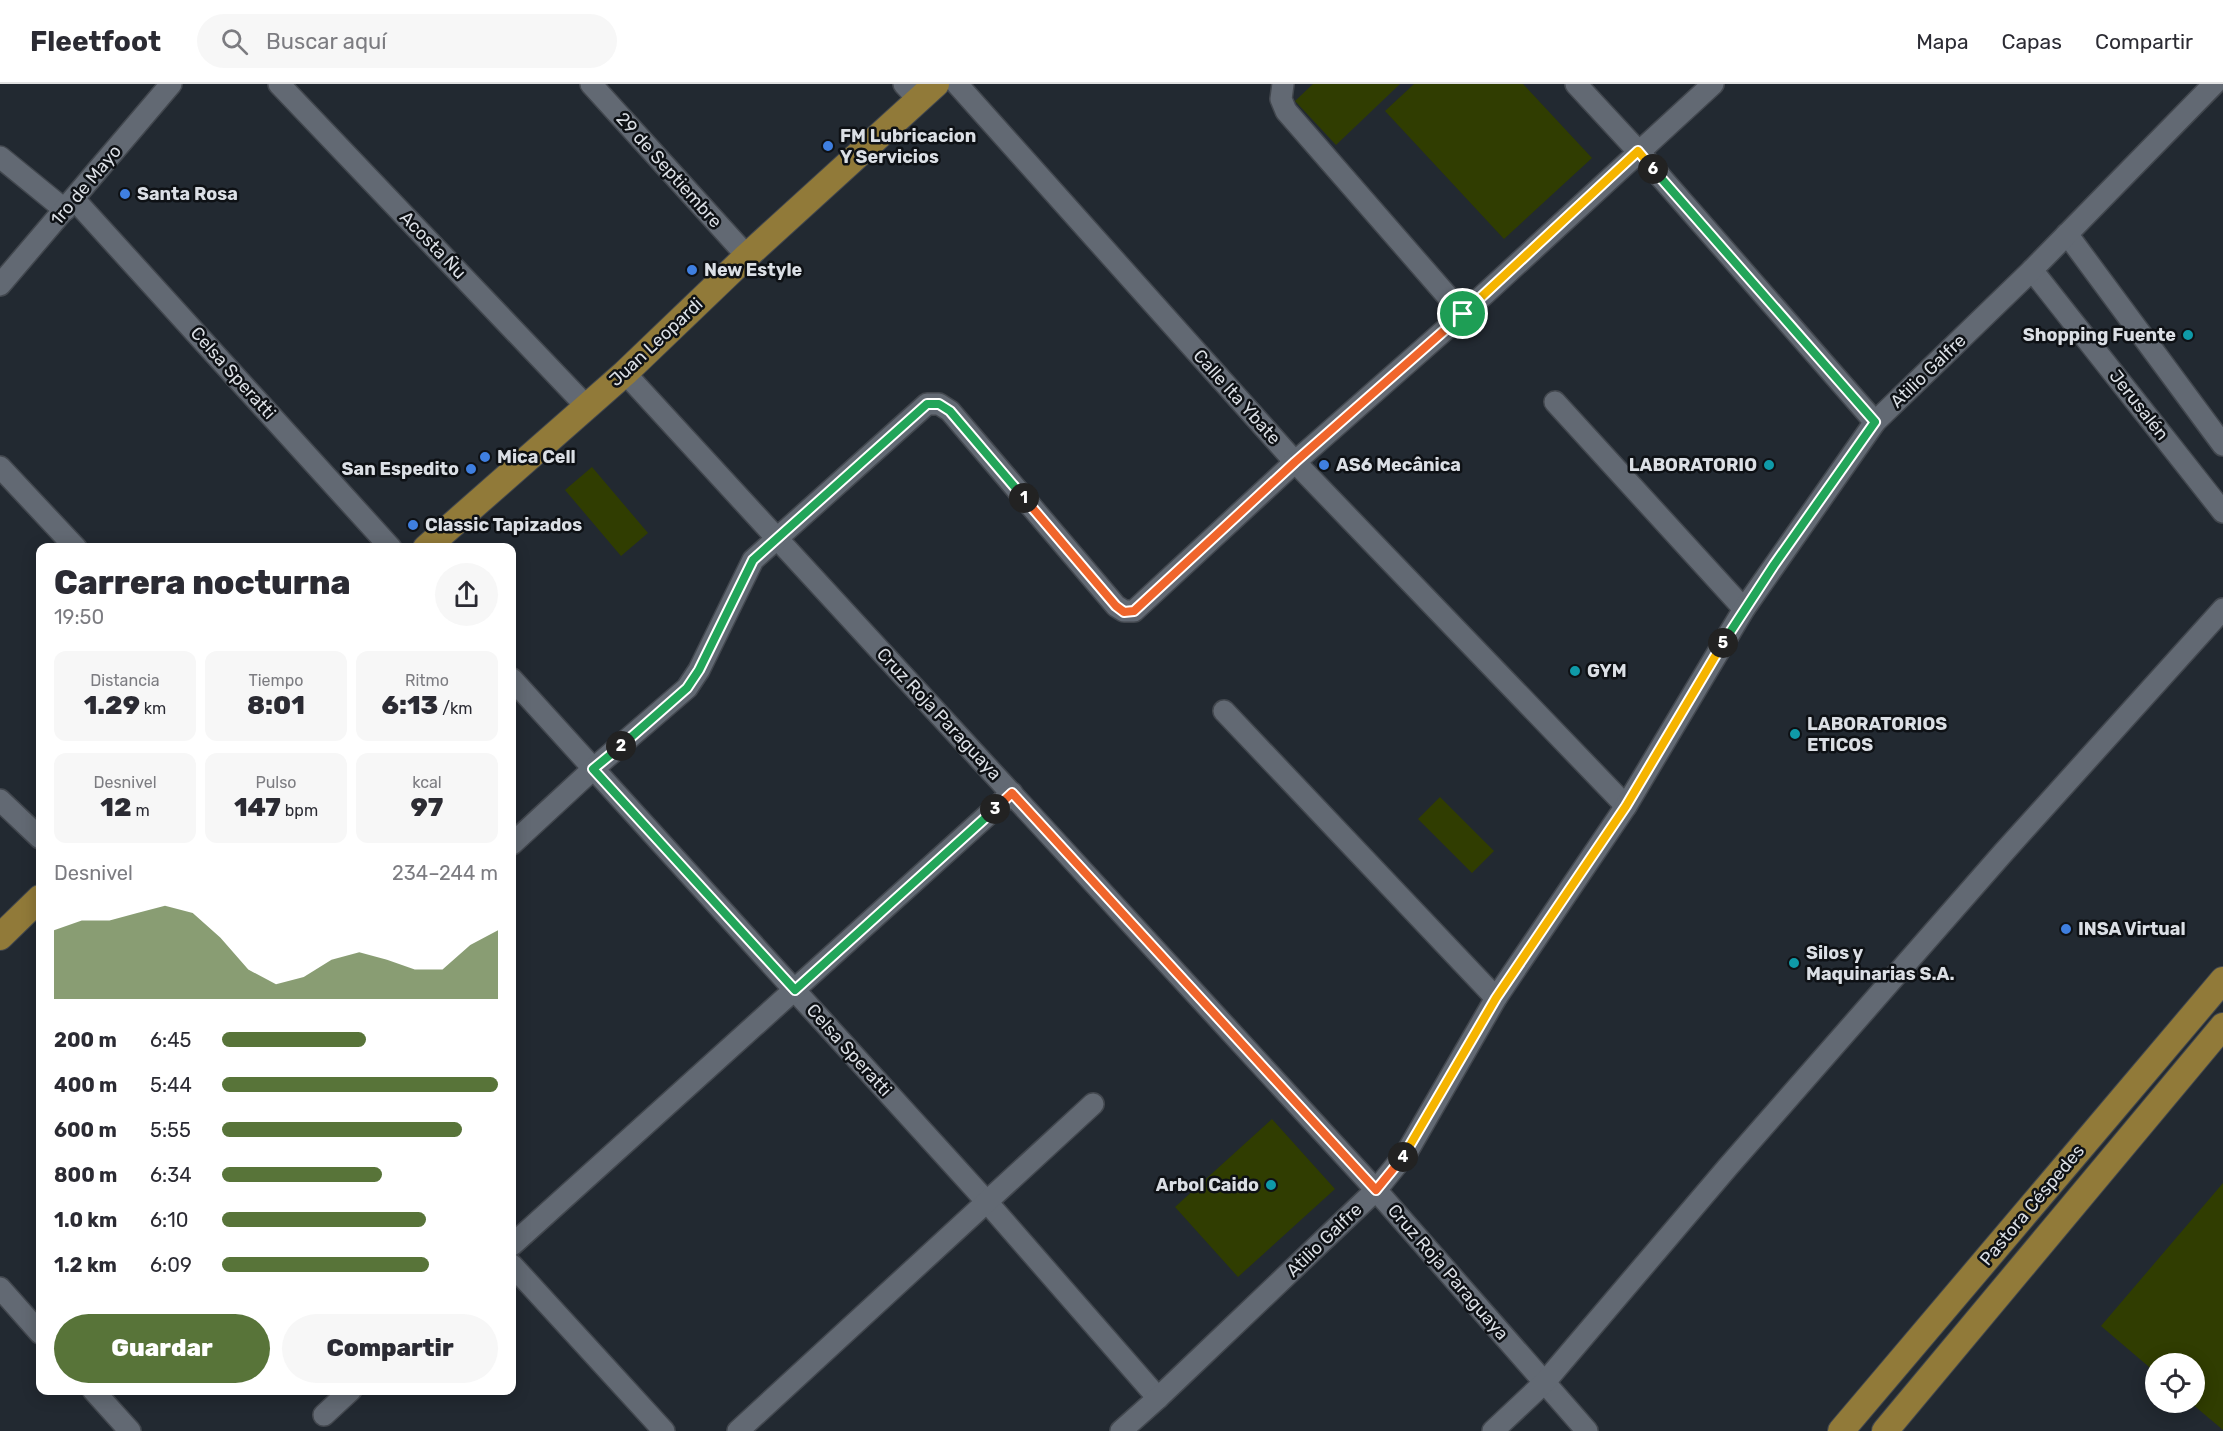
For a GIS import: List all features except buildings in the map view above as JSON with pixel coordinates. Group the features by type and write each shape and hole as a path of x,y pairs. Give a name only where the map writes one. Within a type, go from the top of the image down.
{"main road":[{"name":"Juan Leopardi","path":"432,543 625,374 919,89"},
{"path":"0,937 36,902"},
{"name":"Pastora Céspedes","path":"1841,1431 2223,980"},
{"name":"Pastora Céspedes","path":"1885,1431 2223,1026"}],"street":[{"name":"1ro de Mayo","path":"0,285 171,84"},
{"name":"Acosta Ñu","path":"279,84 587,406"},
{"name":"29 de Septiembre","path":"591,84 747,256"},
{"name":"Calle Ita Ybate","path":"957,84 1295,462 1626,806"},
{"path":"1283,84 1281,99 1286,111 1463,314"},
{"path":"1576,84 1638,151 1875,422"},
{"path":"516,840 593,769 687,688 699,670 753,560 927,404 939,404 950,411 1116,606 1124,612 1134,611 1295,462 1463,314 1713,84"},
{"name":"Atilio Galfre","path":"1121,1431 1376,1190 1407,1152 1496,998 1626,806 1744,609 1875,422 2032,270 2214,84"},
{"name":"Celsa Speratti","path":"0,158 69,205 386,543"},
{"path":"2067,234 2223,445"},
{"name":"Jerusalén","path":"2032,270 2223,512"},
{"name":"Cruz Roja Paraguaya","path":"625,374 1376,1190 1587,1431"},
{"path":"1555,402 1744,609"},
{"path":"0,467 71,543"},
{"path":"1493,1431 1545,1382 1727,1168 1908,961 2223,609"},
{"name":"Celsa Speratti","path":"516,683 987,1202 1158,1398"},
{"path":"1224,711 1496,998"},
{"path":"516,1241 1012,793"},
{"path":"0,800 36,834"},
{"path":"738,1431 1093,1104"},
{"path":"516,1269 664,1431"},
{"path":"0,1288 36,1328"},
{"path":"98,1395 130,1431"},
{"path":"324,1415 346,1395"}],"green space":[{"path":"1313,84 1400,84 1336,145 1295,101"},
{"path":"1414,84 1523,84 1592,158 1504,239 1385,111"},
{"path":"592,467 648,533 621,556 565,490"},
{"path":"1440,797 1494,851 1472,873 1418,819"},
{"path":"1272,1119 1335,1189 1238,1277 1175,1207"},
{"path":"2223,1183 2223,1430 2203,1413 2205,1413 2205,1353 2145,1353 2145,1363 2101,1326"}],"place":[{"name":"FM Lubricacion Y Servicios","path":"828,146"},
{"name":"Santa Rosa","path":"125,194"},
{"name":"New Estyle","path":"692,270"},
{"name":"Shopping Fuente","path":"2188,335"},
{"name":"Mica Cell","path":"485,457"},
{"name":"AS6 Mecânica","path":"1324,465"},
{"name":"LABORATORIO","path":"1769,465"},
{"name":"San Espedito","path":"471,469"},
{"name":"Classic Tapizados","path":"413,525"},
{"name":"GYM","path":"1575,671"},
{"name":"LABORATORIOS ETICOS","path":"1795,734"},
{"name":"INSA Virtual","path":"2066,929"},
{"name":"Silos y Maquinarias S.A.","path":"1794,963"},
{"name":"Arbol Caido","path":"1271,1185"}],"route":[{"path":"1638,151 1875,422 1744,609 1626,806 1496,998 1407,1152 1376,1190 1012,793 795,990 593,769 668,707 687,688 699,670 753,560 927,404 939,404 950,411 1116,606 1124,612 1134,611 1295,462 1463,314 1638,151"}]}
